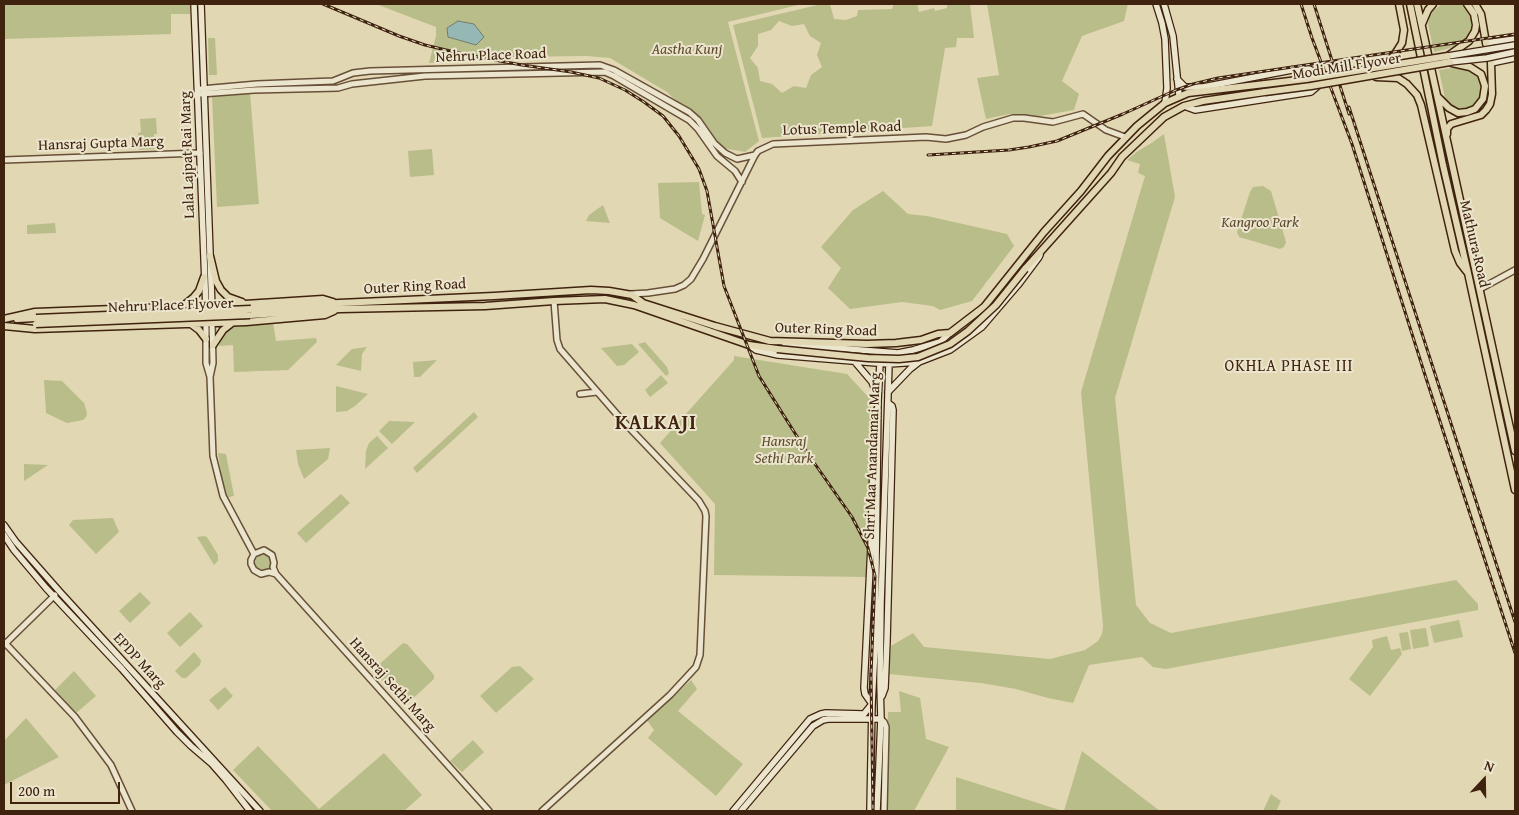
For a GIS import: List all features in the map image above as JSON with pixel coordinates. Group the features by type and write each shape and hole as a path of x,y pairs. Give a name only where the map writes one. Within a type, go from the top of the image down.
{"main road":[{"name":"Lala Lajpat Rai Marg","path":"194,4 210,256 209,305"},
{"name":"Lala Lajpat Rai Marg","path":"201,4 200,153 204,277 209,305"},
{"path":"1156,4 1165,39 1167,88 1165,103"},
{"path":"1164,4 1174,36 1180,95"},
{"path":"1369,69 1385,62 1399,49 1404,36 1399,4"},
{"name":"Mathura Road","path":"1410,4 1443,165 1515,490"},
{"name":"Mathura Road","path":"1417,4 1515,451"},
{"path":"1422,24 1425,15 1433,4"},
{"path":"1437,96 1449,108 1458,112 1471,111 1481,103 1486,90 1483,78 1478,71 1470,66 1449,59 1469,41 1475,31 1476,20 1467,4"},
{"path":"1446,136 1451,124 1481,115 1490,104 1492,94 1491,63 1481,14 1476,4"},
{"path":"1486,43 1515,39"},
{"name":"Modi Mill Flyover","path":"1184,106 1212,99 1365,77 1515,45"},
{"name":"Modi Mill Flyover","path":"1188,93 1449,59 1487,58 1515,52"},
{"path":"1491,63 1515,58"},
{"path":"749,345 756,350 778,355 889,364 919,362 950,350 982,327 1018,285 1039,257 1040,250 1134,145 1164,117 1184,106 1195,110 1311,92 1315,90 1319,82 1319,78 1309,69 1196,87 1185,87 1177,79"},
{"path":"1365,77 1383,76 1398,78 1407,84 1417,95 1421,105 1455,251 1460,263 1468,273"},
{"path":"1188,93 1196,87"},
{"name":"Outer Ring Road","path":"339,306 591,290 631,294 643,303 770,341 887,344 913,341 938,334 950,333 984,307 1044,232 1081,191 1125,137 1165,103 1188,93"},
{"name":"Outer Ring Road","path":"339,306 485,306 605,299 621,302 749,345 868,358 899,359 918,357 950,344 968,331 996,305 1040,250"},
{"path":"210,256 216,281 221,290 234,300 247,304"},
{"path":"182,306 199,291 204,277"},
{"path":"4,319 35,312 247,304 323,299 339,306"},
{"path":"246,322 240,320 237,315 239,307 247,304"},
{"path":"209,305 209,323"},
{"path":"159,324 166,323 169,315 166,309 160,306"},
{"path":"4,326 35,329 246,322 325,315 339,306"},
{"name":"Nehru Place Flyover","path":"4,326 36,321 339,306"},
{"name":"Nehru Place Flyover","path":"4,319 36,321"},
{"path":"213,345 223,330 233,322"},
{"path":"191,324 206,339"},
{"path":"770,341 782,344 898,353 940,342 950,333"},
{"path":"831,360 835,359 838,355 836,348"},
{"path":"922,348 919,351 919,356 926,360"},
{"name":"Shri Maa Anandamai Marg","path":"870,811 871,719 875,648 878,404 880,363 886,352"},
{"name":"Shri Maa Anandamai Marg","path":"881,719 881,700 885,683 893,410 892,406 888,403 889,364 886,352"},
{"path":"854,362 872,382 878,404"},
{"path":"888,392 919,362"},
{"name":"EPDP Marg","path":"4,525 57,594 178,732 212,764 250,811"},
{"name":"EPDP Marg","path":"4,535 46,588 57,594 260,811"},
{"path":"733,811 810,720 826,713 864,714 872,704"},
{"path":"741,811 812,726 828,719 881,719 877,811"}],"street":[{"name":"Nehru Place Road","path":"201,91 257,84 333,81 353,73 370,71 600,65 614,70 689,112 698,120 714,143 725,153 737,159 755,155"},
{"name":"Nehru Place Road","path":"201,91 332,88 425,76 605,72 689,120 698,129 717,156 735,171 742,182"},
{"name":"Lotus Temple Road","path":"755,155 766,146 780,143 946,139 966,135 983,127 1013,118 1053,122 1079,114 1087,116 1106,130 1125,137"},
{"name":"Hansraj Gupta Marg","path":"4,160 200,153"},
{"path":"631,294 675,289 691,279 755,155"},
{"path":"1480,289 1515,270"},
{"path":"542,811 670,695 696,667 700,655 706,516 699,501 639,438 558,346 554,301"},
{"path":"209,323 206,339 206,363 210,377 213,456 222,496 254,554"},
{"path":"209,323 213,345 213,363 210,377"},
{"path":"580,394 598,392"},
{"path":"260,551 270,553 274,559 273,567 276,574 269,572 261,574 254,570 251,560 254,554 260,551"},
{"path":"269,572 273,567"},
{"name":"Hansraj Sethi Marg","path":"276,574 489,811"},
{"path":"57,594 4,644 81,724 111,765 132,811"},
{"path":"881,719 886,726 884,811"}],"green space":[{"path":"4,4 190,4 190,14 171,14 171,34 4,39"},
{"name":"Aastha Kunj","path":"376,4 802,4 728,22 759,141 745,152 723,148 667,92 610,58 587,56 506,57 429,63 436,36 436,27"},
{"path":"822,4 830,4 834,19 846,20 857,16 858,10 892,9 894,4 917,4 919,12 934,8 935,11 947,8 947,4 970,4 974,38 957,38 956,47 945,48 932,126 762,138 733,25","holes":["779,21 792,26 804,24 810,36 821,43 817,55 822,67 811,75 806,88 794,86 782,93 772,84 760,81 758,68 750,58 758,46 758,34 771,30"]},
{"path":"987,4 1128,4 1124,21 1082,36 1062,81 1079,94 1074,110 1040,116 1009,114 986,119 977,78 999,75"},
{"path":"1442,4 1462,5 1471,17 1471,30 1461,44 1434,52 1428,24 1434,10"},
{"path":"208,38 215,38 217,75 209,75"},
{"path":"1452,68 1471,71 1481,83 1480,99 1471,107 1457,108 1445,99 1439,70"},
{"path":"250,93 259,204 217,207 212,96"},
{"path":"156,118 157,134 154,134 155,149 139,150 138,133 141,132 140,119"},
{"path":"1164,134 1175,197 1115,398 1136,605 1150,623 1171,633 1456,580 1478,604 1478,610 1166,669 1153,667 1142,657 1089,665 1073,703 1016,689 981,683 889,674 891,646 913,633 924,647 1050,659 1085,650 1098,641 1102,634 1103,626 1081,392 1145,176 1138,173 1140,164 1127,160"},
{"path":"432,149 434,175 410,177 408,151"},
{"path":"699,182 702,214 705,215 698,241 660,218 658,183"},
{"name":"Kangroo Park","path":"1263,186 1271,191 1286,242 1284,247 1280,249 1239,237 1237,232 1250,192 1253,187"},
{"path":"883,191 908,214 927,216 1007,234 1014,246 972,301 940,310 933,306 902,302 850,309 828,288 841,268 821,247 853,210"},
{"path":"603,205 610,223 586,221 589,215"},
{"path":"55,223 56,233 27,234 27,225"},
{"path":"273,322 276,341 316,338 317,342 288,370 234,372 233,345 219,346 221,336 234,324"},
{"path":"645,342 667,367 669,374 666,376 638,344"},
{"path":"632,344 639,352 624,365 617,366 601,348"},
{"path":"367,347 362,354 361,371 336,365 352,349"},
{"name":"Hansraj Sethi Park","path":"734,356 847,374 871,400 870,577 714,575 715,504 660,443 734,360"},
{"path":"437,360 420,377 414,377 413,362"},
{"path":"661,375 668,383 650,397 645,390"},
{"path":"44,380 62,381 84,403 87,413 86,417 83,420 67,423 46,413"},
{"path":"336,386 368,394 347,411 336,412"},
{"path":"474,412 478,417 417,473 413,468"},
{"path":"389,421 415,422 392,444 379,431"},
{"path":"377,436 388,448 365,469 366,451 369,443"},
{"path":"330,448 328,459 304,479 298,464 296,450"},
{"path":"218,453 226,454 234,496 225,498"},
{"path":"24,464 48,465 24,481"},
{"path":"341,494 350,503 306,543 297,533"},
{"path":"113,518 119,532 96,554 69,525 73,520"},
{"path":"197,537 207,537 218,555 218,561 214,565"},
{"path":"263,555 269,557 271,563 269,569 263,571 257,569 255,563 257,557"},
{"path":"140,592 151,603 130,623 119,611"},
{"path":"190,612 203,626 180,647 167,633"},
{"path":"1459,620 1463,637 1434,643 1430,626"},
{"path":"1426,628 1429,646 1413,649 1410,630"},
{"path":"1408,632 1411,649 1402,651 1399,633"},
{"path":"1387,636 1391,650 1400,648 1402,654 1370,696 1349,679 1373,647 1372,640"},
{"path":"403,643 407,644 434,675 434,679 407,704 403,704 375,673 374,669"},
{"path":"194,652 201,660 200,665 186,678 182,678 175,671"},
{"path":"520,666 534,679 496,713 480,696 512,667"},
{"path":"74,671 96,696 75,714 54,691"},
{"path":"691,680 697,689 678,711 743,764 716,796 648,738 654,730 647,720"},
{"path":"225,687 233,696 218,710 209,700"},
{"path":"899,691 920,698 926,739 949,747 914,811 887,811 888,712 901,712"},
{"path":"26,718 59,757 4,785 4,741"},
{"path":"473,740 484,752 462,772 450,761"},
{"path":"258,746 319,809 384,753 422,795 404,811 272,811 233,770"},
{"path":"1082,751 1139,795 1160,811 1064,811"},
{"path":"956,777 1063,811 956,811"},
{"path":"1271,794 1281,801 1276,811 1263,811"}],"water":[{"path":"458,21 474,24 484,37 476,45 448,37 447,28"}],"railway":[{"path":"323,4 425,45 467,55 599,78 625,90 644,102 663,116 679,136 699,169 707,191 724,286 759,376 808,454 852,517 868,548 875,576 871,675 873,811"},
{"path":"1301,4 1352,144 1515,653"},
{"path":"1314,4 1349,114"},
{"path":"928,155 1009,150 1057,141 1176,90 1218,78 1515,34"},
{"path":"1349,107 1515,622"}],"district":[{"name":"OKHLA PHASE III","path":"1289,367"},
{"name":"KALKAJI","path":"656,424"}]}
